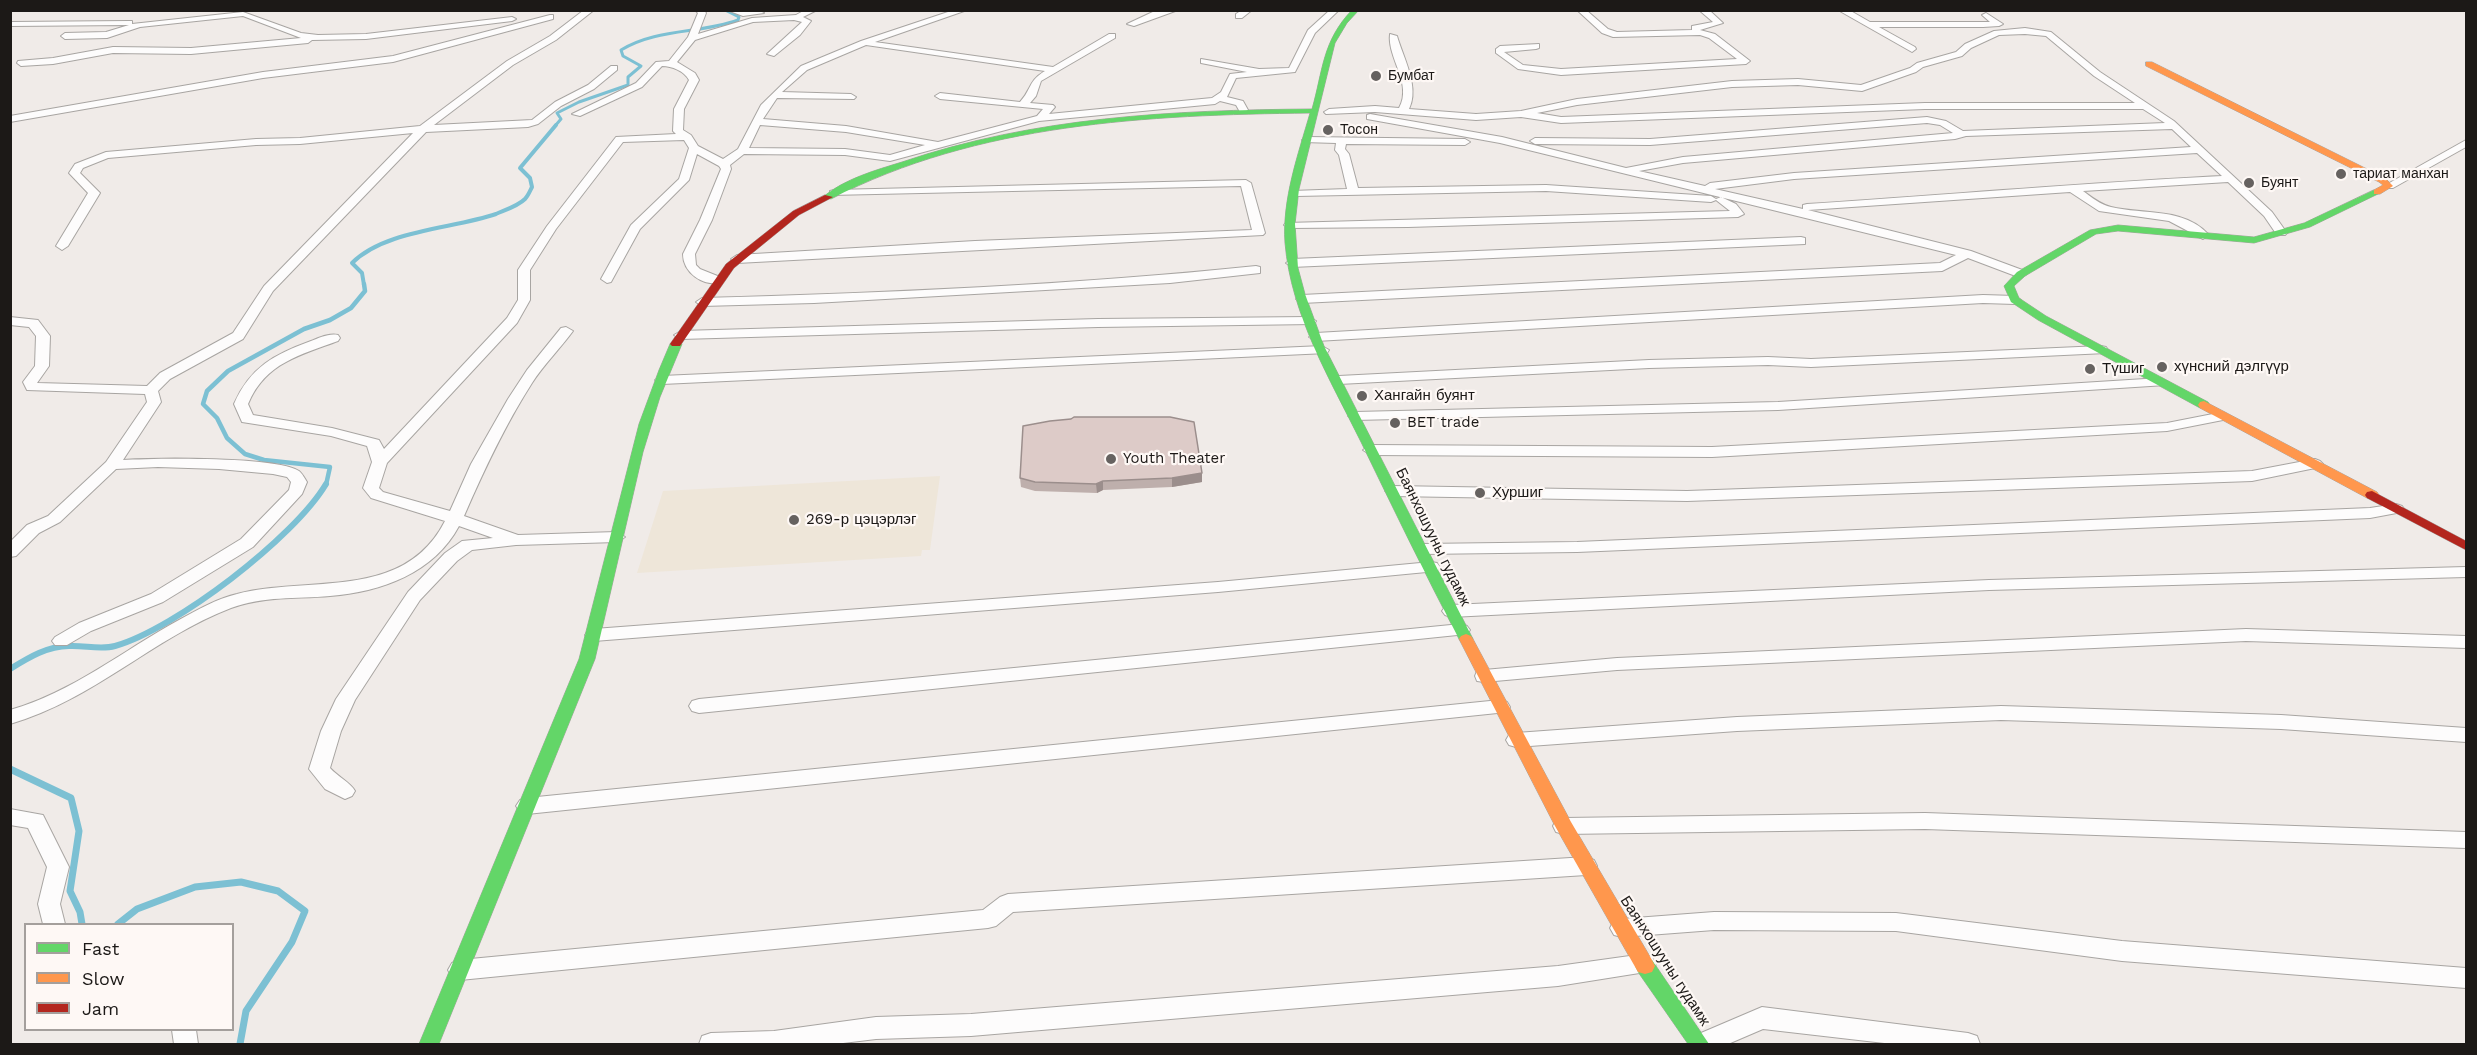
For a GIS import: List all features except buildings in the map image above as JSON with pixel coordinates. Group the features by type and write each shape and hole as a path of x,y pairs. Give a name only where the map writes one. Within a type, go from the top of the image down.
{"street":[{"path":"672,63 694,34 702,13 699,10"},
{"path":"731,10 750,14 766,10"},
{"path":"694,34 760,19 797,17 813,10"},
{"path":"724,164 742,150 756,122 774,95 804,68 950,12 963,10"},
{"path":"1131,24 1160,12 1174,10"},
{"path":"1239,16 1248,10"},
{"path":"429,1044 560,728 594,635 646,424 662,380 681,334 716,280 737,259 775,229 887,164 937,145 1039,118 1210,102 1224,95 1233,76 1292,69 1311,32 1335,10"},
{"name":"Баянхошууны гудамж","path":"1356,10 1344,21 1330,42 1326,69 1307,140 1290,225 1292,263 1309,321 1516,740 1622,928 1644,964 1701,1044"},
{"path":"1581,10 1605,31 1616,35 1701,32"},
{"path":"1702,10 1719,22 1694,28 1712,36 1758,68"},
{"path":"1842,10 1912,49"},
{"path":"21,63 121,49 191,51 318,38 387,34 474,22 586,13"},
{"path":"10,321 33,323 43,336 42,366 30,382 32,387 151,390 165,376 238,336 268,289 423,129 510,63 566,29 586,13"},
{"path":"65,36 107,35 140,23 152,14"},
{"path":"10,24 140,23 243,14 258,17 297,34 318,38"},
{"path":"743,23 750,14"},
{"path":"1986,15 1999,24"},
{"path":"10,118 253,76 393,59 550,17"},
{"path":"771,54 797,33 807,21 797,19 797,17"},
{"path":"1869,25 1999,24 2048,34 2097,74 2174,126 2268,214 2281,233"},
{"path":"1329,112 1358,109 1403,110 1476,117 1521,114 1577,102 1731,84 1798,82 1862,88 1913,70 1920,65 1959,54 1968,46 1997,33 2033,31"},
{"path":"1022,105 1031,96 1037,80 1112,36"},
{"path":"1393,36 1410,93 1408,105 1403,110"},
{"path":"864,44 1056,70"},
{"path":"1536,46 1500,49 1500,53 1521,67 1561,72 1746,61"},
{"path":"1204,61 1278,72"},
{"path":"577,114 639,85 659,64 672,63 692,75 694,80 679,110 678,131 691,143 724,164 726,169 689,254 688,262 691,268 703,276 716,280"},
{"path":"2149,64 2390,186"},
{"path":"62,246 94,193 74,173 79,166 106,155 256,142 300,141 423,129 528,124 535,122 558,104 591,87 614,68"},
{"path":"774,95 851,97"},
{"path":"940,96 1050,107 1039,118"},
{"path":"1220,98 1240,103 1243,110"},
{"path":"1521,114 1561,120 1948,107 2145,106"},
{"path":"1948,107 1987,132"},
{"path":"742,150 845,152 887,164 1056,124 1145,114 1243,110 1314,111 1364,115 1502,140 1701,187 1967,254 2021,274"},
{"path":"1307,140 1650,142 1927,120 1944,123 1961,134"},
{"path":"756,122 858,130 937,145"},
{"path":"1628,170 1683,160 1961,134 2174,126"},
{"path":"516,540 454,518 377,495 371,488 380,462 512,320 524,300 524,270 551,228 620,139 691,143"},
{"path":"1341,140 1340,150 1344,154 1353,192"},
{"path":"607,279 635,227 684,180 691,143"},
{"path":"2015,300 2009,286 2021,274 2093,232 2118,228 2254,240 2307,225 2390,186 2466,144"},
{"path":"1701,187 1762,179 2200,150"},
{"path":"1776,207 1834,207 2072,188 2231,179"},
{"path":"737,259 975,244 1259,232 1246,183 834,193"},
{"path":"1296,193 1546,188 1721,200 1747,199"},
{"path":"2072,188 2106,210 2163,216 2197,229 2203,235"},
{"path":"1290,225 1420,224 1737,214 1732,206 1721,200"},
{"path":"1292,263 1801,241"},
{"path":"1302,299 1942,267 1967,254"},
{"path":"702,302 1113,282 1256,270"},
{"path":"662,380 1319,344 1983,299 2015,300 2101,350 2466,546"},
{"path":"681,334 1098,323 1309,321"},
{"path":"10,717 33,711 79,688 167,635 247,595 282,591 324,592 363,586 398,574 430,554 447,533 474,473 522,387 566,331"},
{"path":"333,338 283,356 266,368 246,392 241,404 246,419 332,432 374,443 380,462"},
{"path":"1339,380 1649,364 1768,361 1811,363 2101,350"},
{"path":"1355,416 1778,406 2161,382"},
{"path":"10,552 33,529 54,519 112,465 154,402 151,390"},
{"path":"1371,450 1712,452 2167,427 2223,416"},
{"path":"61,640 85,627 157,598 247,543 296,491 299,482 293,474 274,469 219,464 158,462 112,465"},
{"path":"1393,492 1699,496 2252,476 2315,464"},
{"path":"1422,549 1577,547 2370,513 2396,508"},
{"path":"345,791 332,784 319,769 331,731 346,699 414,596 451,557 468,545 516,540 617,537"},
{"path":"594,635 1218,587 1431,567"},
{"path":"1451,611 1989,585 2466,572"},
{"path":"699,706 1461,630"},
{"path":"1484,676 1617,664 2246,635 2466,642"},
{"path":"527,806 1500,707"},
{"path":"1516,740 1737,724 2001,713 2281,722 2466,735"},
{"path":"10,817 35,821 58,867 50,904 54,923"},
{"path":"1563,826 1925,821 2466,840"},
{"path":"460,970 988,919 1008,903 1586,866"},
{"path":"1622,928 1714,921 1896,922 2122,951 2466,978"},
{"path":"711,1044 774,1041 876,1028 971,1025 1558,976 1644,964"},
{"path":"1701,1044 1762,1018 1968,1044"}],"shaded area":[{"name":"269-р цэцэрлэг","path":"940,476 930,550 922,550 921,556 637,573 663,491"}],"waterway":[{"path":"555,126 561,119 557,113 579,102 628,85 628,77 641,66 623,56 621,50 649,38 709,28 738,20 739,17 725,10"},
{"path":"364,285 362,273 352,263 366,252 400,237 496,214 522,201 532,187 530,178 520,168 556,125"},
{"path":"326,485 330,467 264,460 245,454 227,438 217,418 203,404 207,391 228,371 304,329 330,320 351,308 365,291 364,284"},
{"path":"10,669 53,648 115,646 169,621 200,602 261,555 310,506 326,484"},
{"path":"10,769 71,798 79,831 70,891 80,912 82,923"},
{"path":"119,923 137,909 195,887 241,882 278,891 305,911 292,942 246,1011 240,1044"}],"traffic: fast":[{"path":"1356,10 1337,32 1328,53 1321,89 1298,172 1290,224 1293,268 1308,320 1319,346 1466,639"},
{"path":"828,197 871,175 930,155 1038,130 1092,122 1203,113 1314,111"},
{"path":"2204,405 2042,318 2015,300 2009,286 2021,274 2093,232 2118,228 2254,240 2307,225 2377,192"},
{"path":"429,1044 587,659 637,452 654,397 676,344"},
{"path":"1645,966 1699,1044"}],"traffic: slow":[{"path":"2149,64 2382,180 2389,186 2377,192"},
{"path":"2204,405 2372,495"},
{"path":"1466,639 1564,826 1645,966"}],"traffic: jam":[{"path":"676,344 730,266 796,213 828,197"},
{"path":"2372,495 2466,546"}],"place":[{"name":"Бумбат","path":"1376,76"},
{"name":"Тосон","path":"1328,130"},
{"name":"тариат манхан","path":"2341,174"},
{"name":"Буянт","path":"2249,183"},
{"name":"хүнсний дэлгүүр","path":"2162,367"},
{"name":"Түшиг","path":"2090,369"},
{"name":"Хангайн буянт","path":"1362,396"},
{"name":"BET trade","path":"1395,423"},
{"name":"Youth Theater","path":"1111,459"},
{"name":"Хуршиг","path":"1480,493"},
{"name":"269-р цэцэрлэг","path":"794,520"}]}
